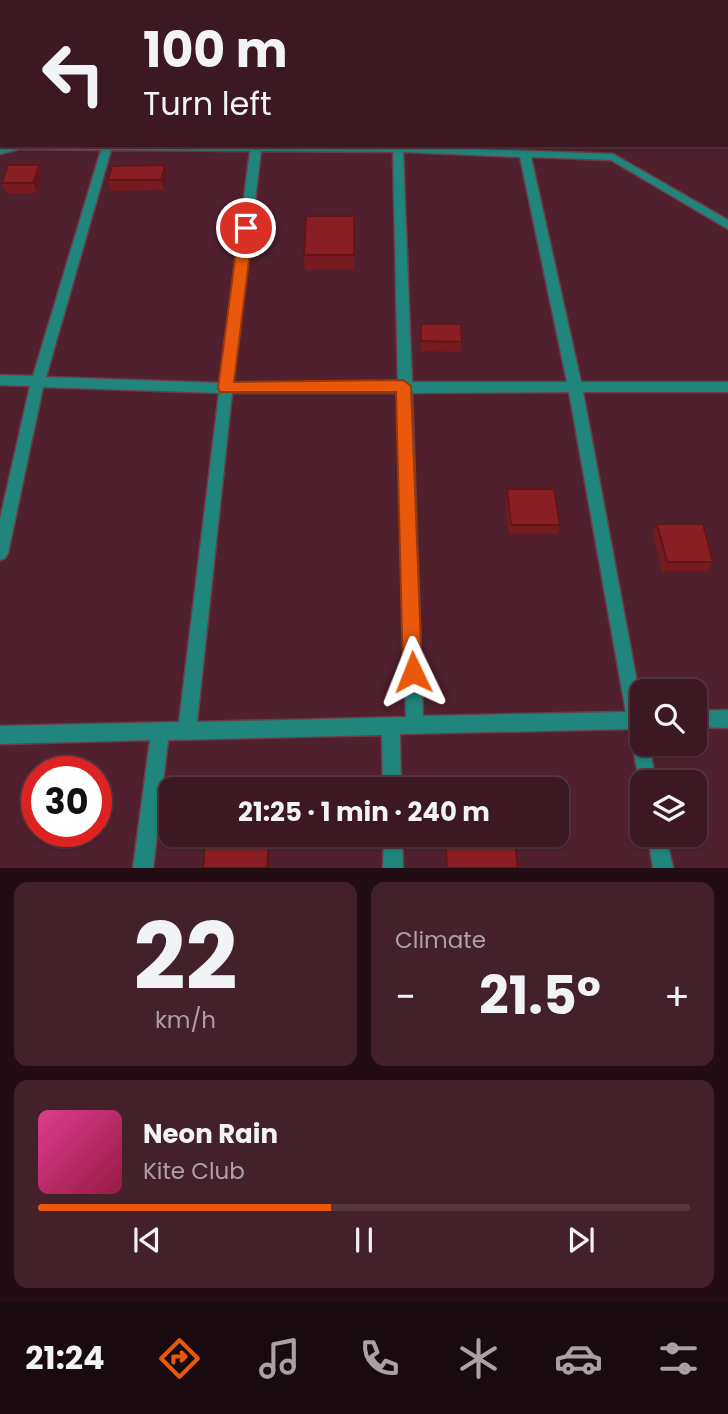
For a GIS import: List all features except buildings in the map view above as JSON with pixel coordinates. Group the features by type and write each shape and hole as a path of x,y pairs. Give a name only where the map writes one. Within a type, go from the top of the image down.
{"street":[{"path":"0,553 38,380 107,147 398,149 613,157 728,225"},
{"path":"608,147 613,157"},
{"path":"187,731 256,148"},
{"path":"398,149 415,724"},
{"path":"524,152 575,387 631,679"},
{"path":"0,380 226,388 728,387"},
{"path":"707,719 728,719"},
{"path":"0,735 630,720"},
{"path":"391,725 392,777"},
{"path":"143,868 160,731"},
{"path":"393,847 393,868"},
{"path":"659,847 663,868"}],"route":[{"path":"246,228 226,388 403,386 413,672"}]}
